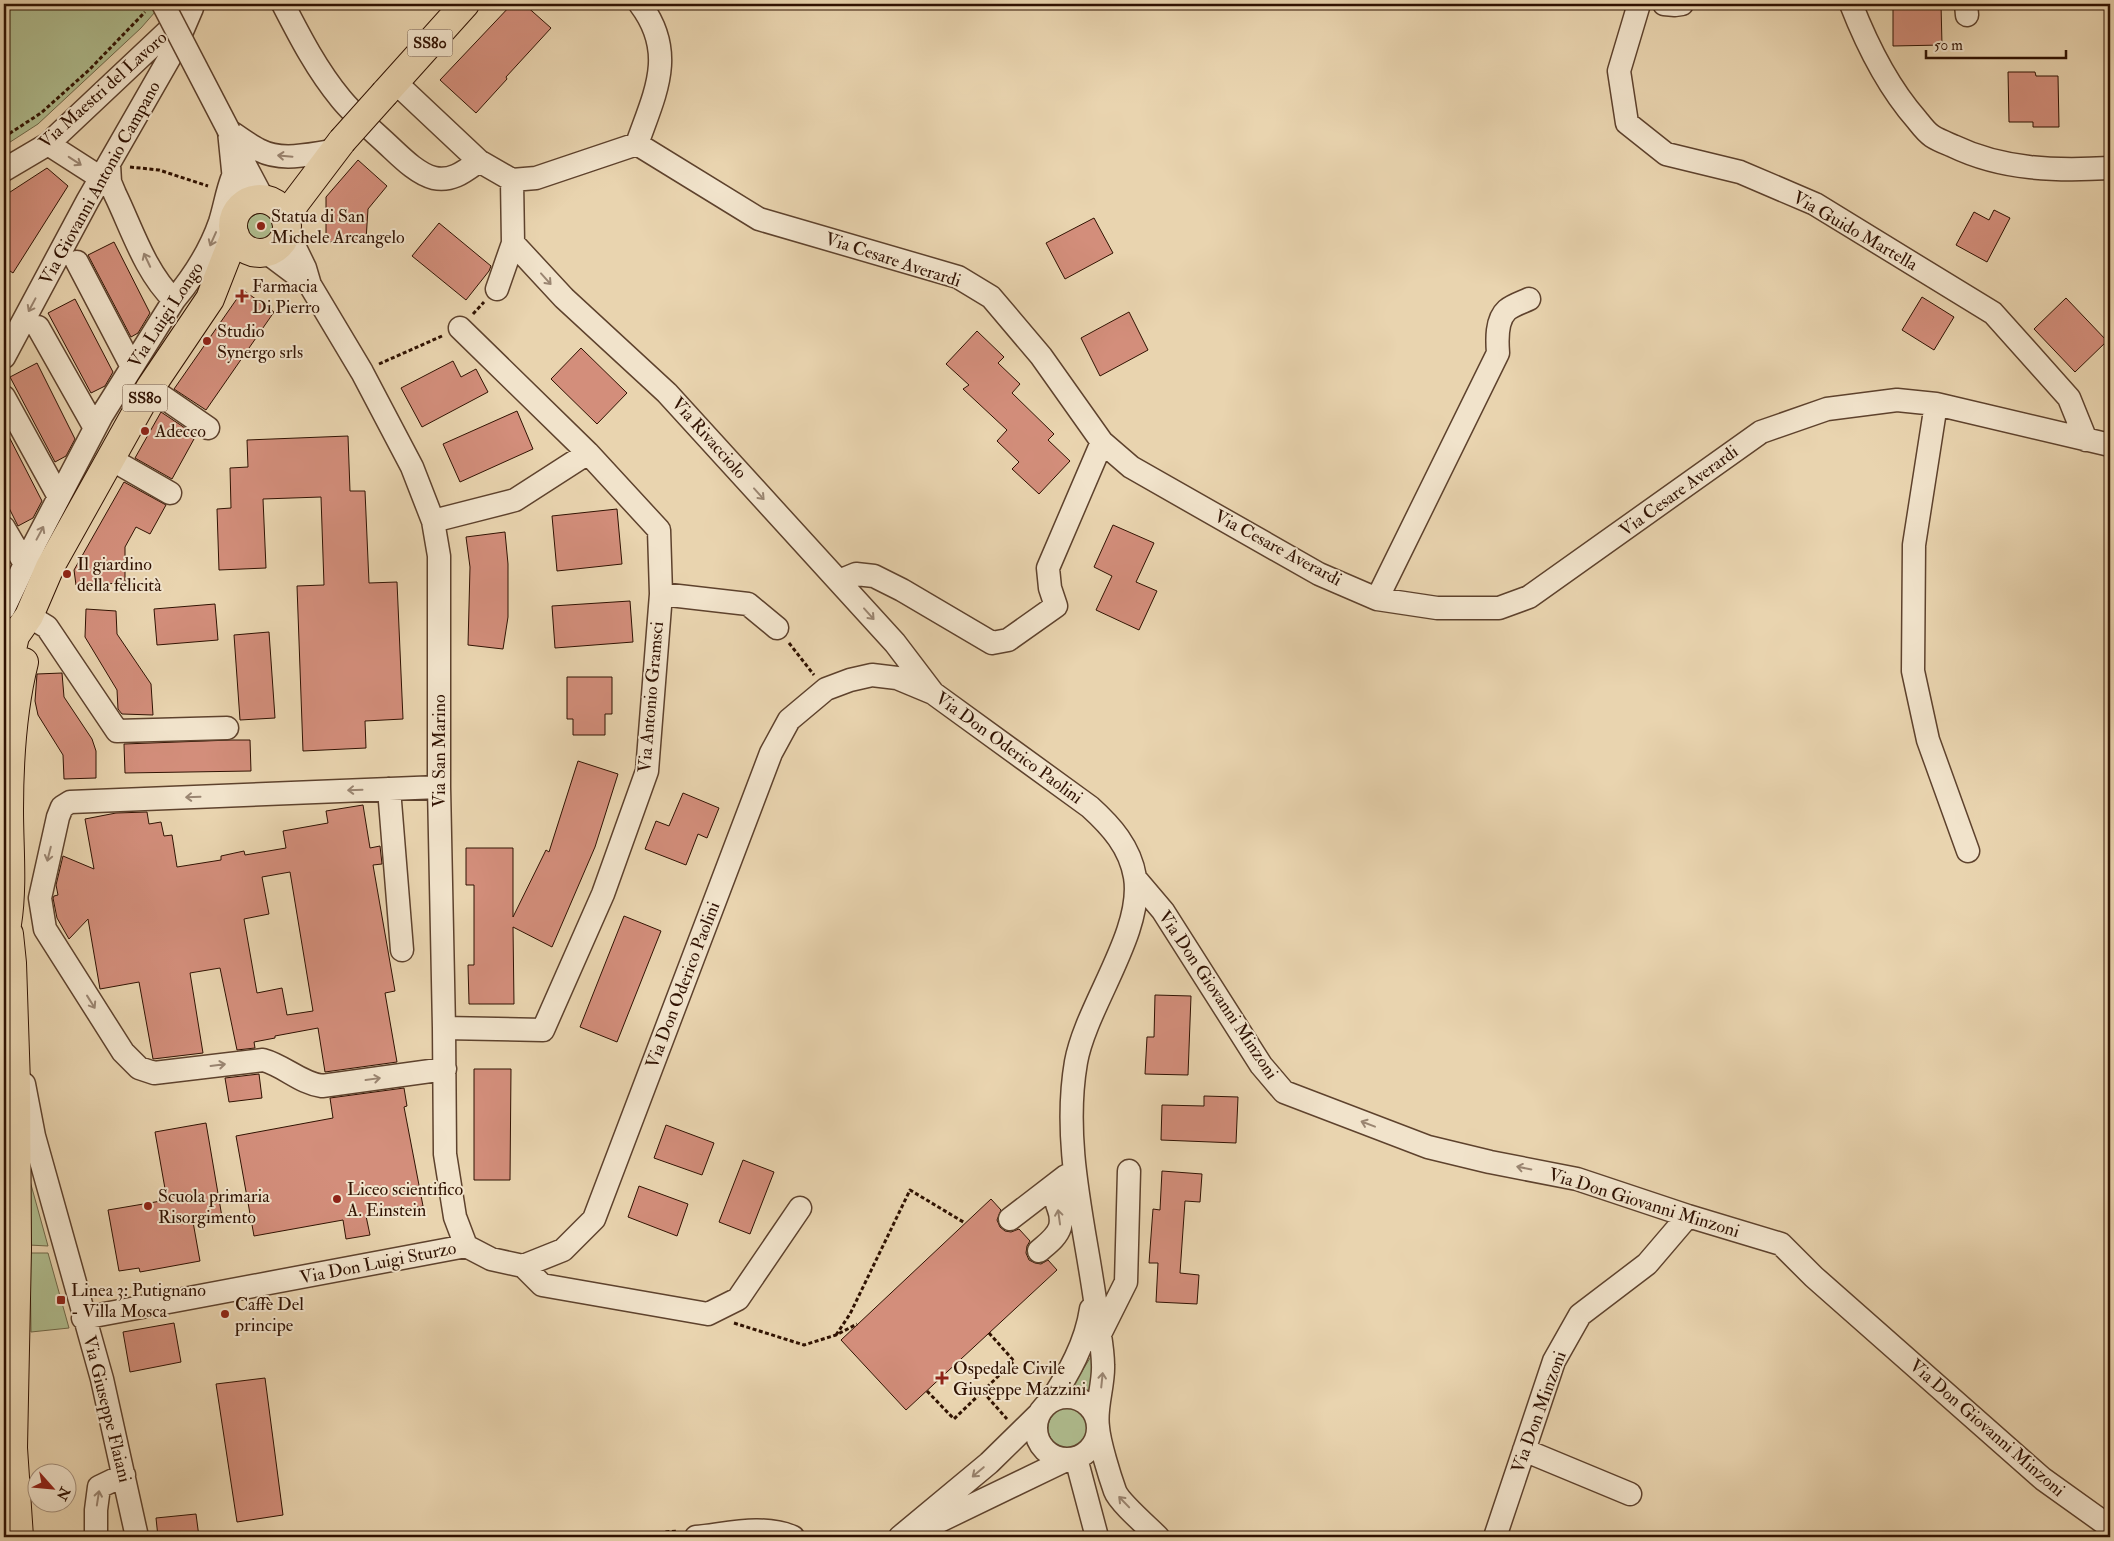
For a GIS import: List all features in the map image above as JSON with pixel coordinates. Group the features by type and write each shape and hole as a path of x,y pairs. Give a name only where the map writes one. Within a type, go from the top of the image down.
{"main road":[{"name":"SS80","path":"4,685 15,636 16,612 50,567 109,458 146,395 210,299 264,252 276,248 281,242 295,203 338,146 465,4"},
{"name":"SS80","path":"210,299 234,226 244,204 251,200 265,199 294,180 309,163 338,146"},
{"path":"265,199 280,208 286,225"},
{"path":"234,226 245,249 264,252"},
{"name":"SS80","path":"6,930 10,900 9,810 11,750 15,708 29,640 16,612"},
{"name":"Via Giuseppe Flaiani","path":"6,930 12,963 9,1048"},
{"name":"SS80","path":"9,1048 15,1110 17,1249 14,1448 20,1537"}],"street":[{"path":"283,4 307,52 341,100 399,155 417,169 433,178 447,178 460,175 479,161"},
{"path":"390,88 479,161 512,180 536,178 638,144 661,69 659,42 646,12 640,4"},
{"name":"Via Guido Martella","path":"1639,4 1619,71 1627,123 1666,154 1740,172 1815,204 1993,313 2069,398 2086,440"},
{"path":"1664,4 1682,4"},
{"path":"1850,4 1888,83 1931,136 1972,155 2007,165 2059,170 2110,168"},
{"name":"Via Maestri del Lavoro","path":"4,170 48,144 195,6"},
{"name":"Via Giovanni Antonio Campano","path":"4,357 88,200 108,179 195,6"},
{"path":"155,7 229,131 254,184 265,199"},
{"path":"229,131 260,150 274,155 292,157 338,146"},
{"path":"229,131 230,184 235,192 234,226"},
{"path":"48,144 108,179 153,274 174,300"},
{"name":"Via Cesare Averardi","path":"638,144 759,219 958,277 991,297 1040,356 1102,442 1132,467 1311,569 1377,599 1437,608 1499,608 1529,597 1761,432 1827,409 1897,400 1936,404 2110,445"},
{"path":"497,289 513,243 512,180"},
{"name":"Via Luigi Longo","path":"16,612 25,564 95,428 174,300 199,268 225,207 230,184"},
{"name":"Via San Marino","path":"286,225 306,268 310,285 362,372 412,467 433,521 439,556 439,787 445,1154 455,1217 466,1246"},
{"name":"Via Rivacciolo","path":"513,243 564,298 667,393 895,643 934,692"},
{"name":"Via San Marino","path":"264,252 310,285"},
{"path":"77,262 132,367"},
{"path":"1377,599 1498,353 1496,339 1499,325 1506,310 1529,299"},
{"path":"38,327 95,428"},
{"name":"Via Antonio Gramsci","path":"444,1028 543,1030 603,894 647,771 661,594 659,530 588,453 460,328"},
{"path":"146,395 203,432"},
{"path":"4,397 59,497"},
{"path":"1936,404 1914,544 1913,671 1928,740 1968,851"},
{"path":"838,581 856,574 874,576 902,590 992,643 1008,640 1056,606 1050,588 1048,568 1102,442"},
{"path":"433,521 515,500 588,453"},
{"path":"109,458 170,493"},
{"path":"4,528 25,564"},
{"path":"661,594 748,604 778,628"},
{"path":"16,612 47,627 117,731 227,728"},
{"name":"Via Don Oderico Paolini","path":"523,1266 563,1250 594,1219 771,753 789,720 826,689 850,680 872,675 897,678 934,692 1090,806 1112,826 1128,851 1135,878 1134,911 1127,933 1085,1031 1076,1061 1072,1114 1075,1177 1094,1286"},
{"path":"439,787 70,802 62,807 58,817 43,877 40,898 45,929 123,1052 139,1068 154,1073 263,1060 285,1069 309,1084 322,1086 445,1069"},
{"path":"389,789 402,950"},
{"name":"Via Don Giovanni Minzoni","path":"1135,878 1163,911 1261,1064 1284,1092 1428,1147 1490,1162 1578,1179 1688,1216 1781,1244 1814,1277 2043,1479 2110,1527"},
{"name":"Via Giuseppe Flaiani","path":"9,1048 102,1379 137,1537"},
{"name":"Via Giuseppe Flaiani","path":"15,1110 34,1136"},
{"path":"1100,1334 1126,1282 1129,1171"},
{"path":"1010,1219 1075,1177"},
{"path":"1039,1251 1056,1236 1060,1225 1057,1200 1060,1193 1075,1177"},
{"path":"466,1246 491,1259 523,1266 542,1285 708,1314 738,1299 800,1208"},
{"name":"Via Don Minzoni","path":"1495,1537 1554,1361 1580,1315 1647,1264 1688,1216"},
{"name":"Via Don Luigi Sturzo","path":"84,1318 466,1246"},
{"path":"909,1537 1085,1453 1092,1446 1098,1426 1104,1365 1094,1286"},
{"path":"1072,1458 1058,1458 1048,1453 1041,1445 1036,1425 1066,1377 1088,1331 1094,1286"},
{"path":"900,1537 989,1463 1011,1430 1045,1408 1068,1397 1085,1403 1092,1410 1116,1494 1158,1537"},
{"path":"1011,1430 1010,1464 1019,1483"},
{"path":"1524,1450 1630,1494"},
{"path":"1072,1458 1097,1537"},
{"path":"96,1537 96,1510 99,1487 124,1475"},
{"path":"696,1537 758,1530 786,1534 793,1537"}],"path":[{"path":"4,138 41,113 69,89 155,7"},
{"path":"108,179 159,170 230,184"},
{"path":"362,372 460,328 497,289"},
{"path":"778,628 813,674"},
{"path":"836,1335 850,1314 910,1190 965,1223"},
{"path":"708,1314 804,1345 836,1335 857,1324"},
{"path":"927,1391 954,1419 1014,1361 989,1333"},
{"path":"982,1392 1011,1430"}],"green space":[{"path":"4,4 162,4 141,28 38,124 4,146"},
{"path":"261,212 272,216 276,227 272,238 261,242 250,238 246,227 250,216"},
{"path":"30,1181 48,1246 29,1245"},
{"path":"30,1253 48,1253 69,1328 31,1332"},
{"path":"1095,1350 1092,1399 1071,1389"},
{"path":"1068,1408 1082,1414 1088,1428 1082,1442 1068,1448 1054,1442 1048,1428 1054,1414"}],"building":[{"path":"512,4 524,4 551,28 476,113 440,80"},
{"path":"1893,4 1941,4 1942,45 1893,46"},
{"path":"2008,72 2035,72 2036,76 2058,76 2059,127 2033,127 2033,122 2009,122"},
{"path":"358,160 387,186 368,209 366,240 326,242 326,197"},
{"path":"47,168 68,186 13,273 4,267 4,196"},
{"path":"1994,210 2010,218 1987,262 1956,245 1974,212 1989,220"},
{"path":"1094,218 1113,253 1065,279 1046,243"},
{"path":"439,223 491,266 466,300 412,256"},
{"path":"114,242 150,313 138,333 131,337 88,255"},
{"path":"243,290 274,312 206,410 174,389"},
{"path":"1922,297 1954,317 1934,350 1902,330"},
{"path":"2066,298 2107,341 2075,372 2034,329"},
{"path":"75,299 113,372 105,386 91,393 48,313"},
{"path":"1129,312 1148,350 1100,376 1081,338"},
{"path":"977,331 1004,357 998,363 1020,384 1012,393 1054,434 1048,440 1070,461 1039,494 1012,469 1019,462 997,441 1007,430 963,389 969,385 946,364"},
{"path":"581,348 627,393 597,424 551,379"},
{"path":"453,361 461,377 476,369 488,392 422,427 401,388"},
{"path":"37,363 75,439 66,456 55,462 10,377"},
{"path":"517,411 533,449 460,482 443,444"},
{"path":"161,412 191,432 188,436 194,439 172,479 135,458"},
{"path":"4,427 42,501 33,518 18,526 4,498"},
{"path":"348,436 350,491 365,491 369,583 397,582 403,719 365,721 366,748 303,751 297,586 324,585 321,497 263,499 266,568 219,570 217,509 231,508 230,468 248,467 247,440"},
{"path":"124,482 166,505 150,534 136,527 125,547 125,583 76,585 74,570"},
{"path":"617,509 622,564 557,571 552,516"},
{"path":"1113,525 1154,543 1136,582 1157,591 1139,630 1096,610 1112,576 1094,567"},
{"path":"505,532 508,564 508,617 503,649 468,645 470,567 466,537"},
{"path":"630,601 633,642 555,648 552,606"},
{"path":"215,604 218,640 157,645 154,609"},
{"path":"86,609 116,611 117,634 151,684 153,715 122,714 118,709 117,690 85,637"},
{"path":"269,632 275,718 240,720 234,635"},
{"path":"62,673 64,697 92,739 96,751 96,778 64,779 63,755 38,715 35,701 37,674"},
{"path":"567,677 612,677 612,714 605,714 605,735 573,735 573,719 567,719"},
{"path":"250,740 251,771 125,773 124,744"},
{"path":"578,761 618,774 595,847 552,947 513,927 514,1004 469,1004 468,965 474,965 474,885 466,885 466,848 513,848 513,917 546,850 549,852"},
{"path":"683,793 719,808 707,838 698,834 686,865 645,849 656,821 669,826"},
{"path":"363,805 370,848 380,846 382,864 373,865 395,991 385,993 397,1062 325,1072 318,1028 275,1036 275,1038 254,1042 255,1048 237,1050 220,968 190,973 203,1053 153,1059 139,982 100,989 88,919 69,939 57,918 53,898 58,895 56,885 63,856 94,869 85,819 116,813 147,812 149,824 161,822 164,836 172,835 177,867 221,860 221,856 244,851 245,855 286,848 283,831 328,823 326,811","holes":["290,872 313,1011 287,1015 282,988 257,993 244,919 269,914 262,877"]},
{"path":"624,916 661,931 617,1042 580,1027"},
{"path":"1155,995 1191,996 1188,1075 1145,1074 1147,1037 1154,1037"},
{"path":"474,1069 511,1069 510,1180 474,1180"},
{"path":"259,1074 262,1098 229,1102 225,1078"},
{"path":"404,1088 407,1106 404,1107 423,1206 366,1216 370,1235 346,1239 343,1220 254,1236 236,1136 333,1118 330,1098"},
{"path":"1204,1096 1238,1097 1236,1143 1161,1140 1162,1105 1204,1106"},
{"path":"206,1123 222,1217 193,1222 200,1261 140,1272 139,1268 119,1271 108,1210 167,1200 155,1132"},
{"path":"666,1125 714,1143 702,1175 654,1158"},
{"path":"743,1160 774,1172 750,1234 719,1222"},
{"path":"1162,1171 1202,1174 1200,1202 1185,1201 1180,1273 1199,1275 1197,1304 1156,1302 1158,1263 1149,1263 1153,1209 1160,1210"},
{"path":"639,1186 688,1204 677,1236 628,1217"},
{"path":"991,1199 1001,1210 997,1220 1000,1227 1005,1231 1011,1232 1019,1229 1030,1241 1026,1253 1029,1260 1041,1264 1048,1260 1057,1270 906,1410 841,1340"},
{"path":"174,1323 181,1362 130,1372 123,1332"},
{"path":"265,1378 283,1515 237,1522 216,1384"},
{"path":"196,1514 199,1537 158,1537 156,1518"}],"place":[{"name":"Statua di San Michele Arcangelo","path":"261,226"},
{"name":"Farmacia Di Pierro","path":"242,296"},
{"name":"Studio Synergo srls","path":"207,341"},
{"name":"Adecco","path":"145,431"},
{"name":"Il giardino della felicità","path":"67,574"},
{"name":"Liceo scientifico A. Einstein","path":"337,1199"},
{"name":"Scuola primaria Risorgimento","path":"148,1206"},
{"name":"Linea 3: Putignano - Villa Mosca","path":"61,1300"},
{"name":"Caffè Del principe","path":"225,1314"},
{"name":"Ospedale Civile Giuseppe Mazzini","path":"942,1378"}]}
